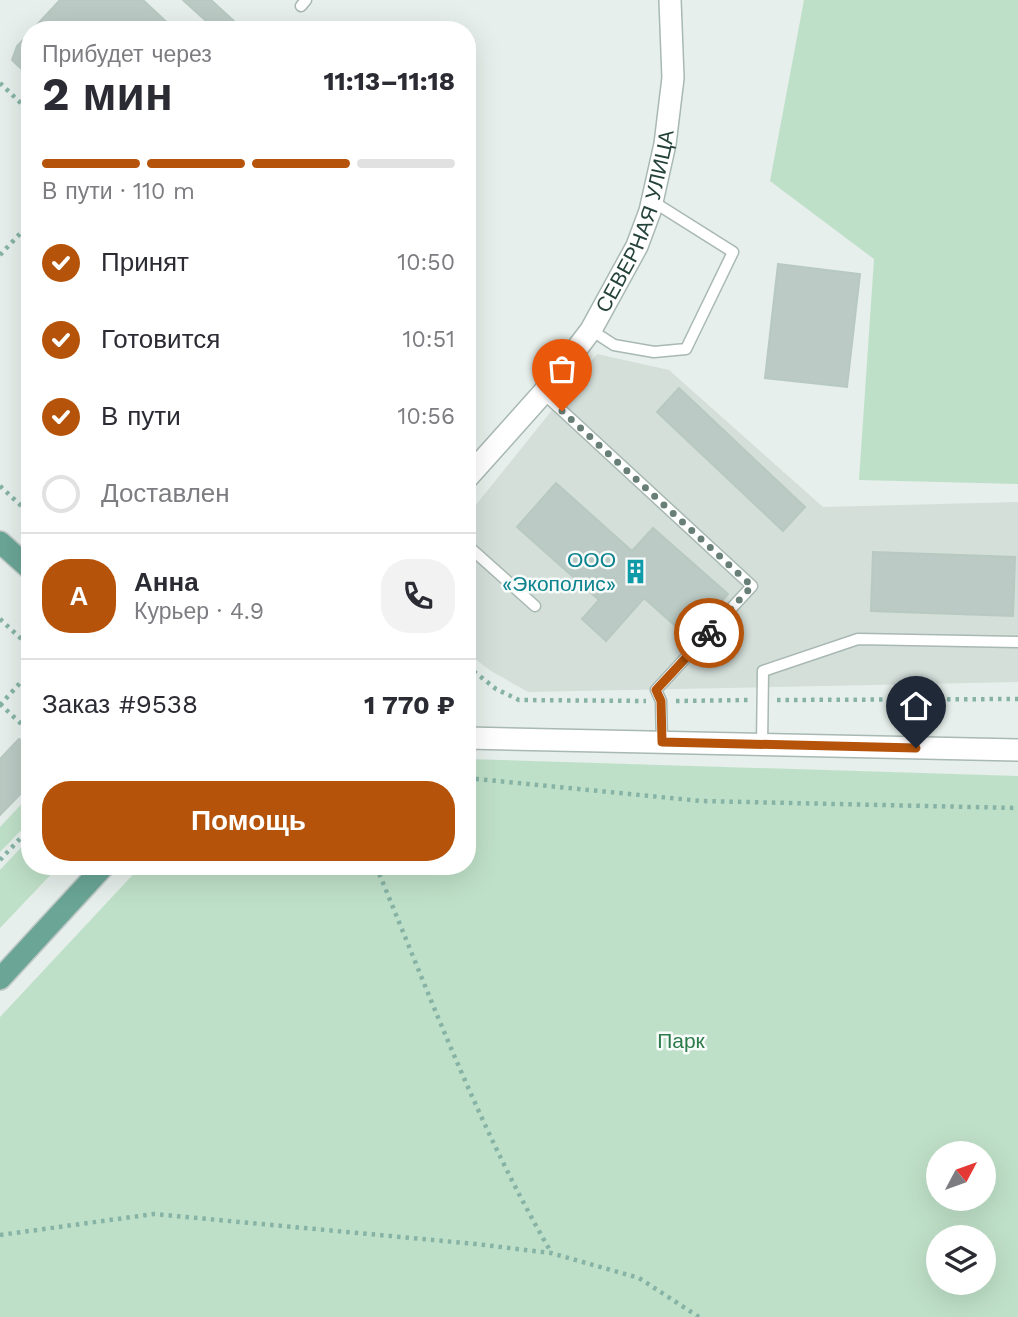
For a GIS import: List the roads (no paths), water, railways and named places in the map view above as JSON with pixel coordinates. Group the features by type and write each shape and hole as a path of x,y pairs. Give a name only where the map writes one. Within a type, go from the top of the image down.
{"main road":[{"path":"0,542 21,561"},
{"path":"0,979 96,875"}],"street":[{"name":"СЕВЕРНАЯ УЛИЦА","path":"476,468 543,393 591,330 637,246 652,201 665,144 673,78 670,0"},
{"path":"476,737 1018,750"}],"lane":[{"path":"591,330 614,345 654,352 686,349 733,252 652,201"},
{"path":"543,393 752,586 656,690 661,701 662,742"},
{"path":"476,553 535,606"},
{"path":"762,744 763,671 858,639 1018,642"}],"place":[{"name":"ООО «Экополис»","path":"636,572"}],"park label":[{"name":"Парк","path":"681,1041"}]}
